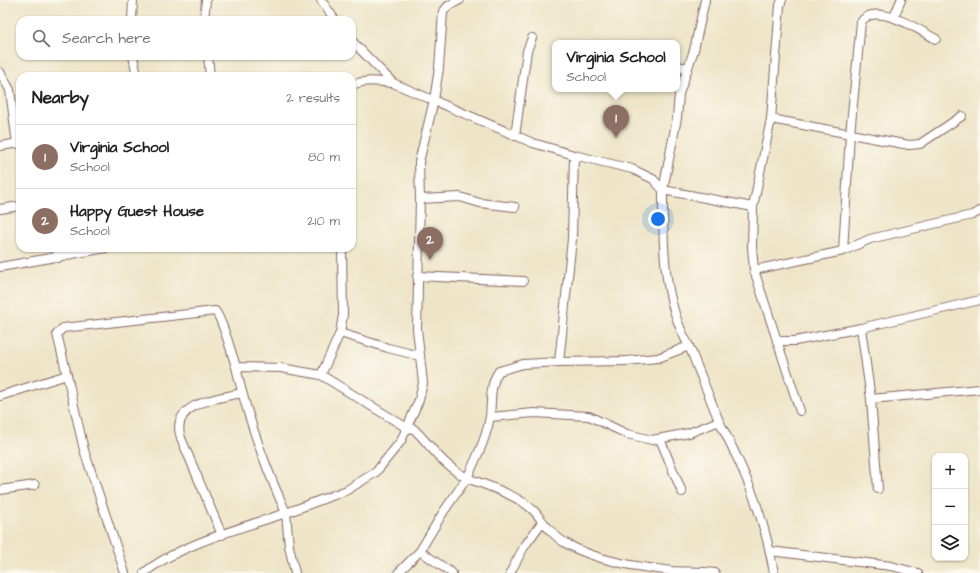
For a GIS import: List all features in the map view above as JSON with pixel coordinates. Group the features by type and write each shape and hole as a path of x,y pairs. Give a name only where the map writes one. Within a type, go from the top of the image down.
{"street":[{"path":"132,16 133,0"},
{"path":"204,16 206,0"},
{"path":"322,0 332,16"},
{"path":"144,573 152,566 179,552 347,490 376,472 401,441 421,392 423,383 417,329 417,276 420,199 419,162 434,100 439,68 444,12 448,6 460,0"},
{"path":"680,91 688,68 705,0"},
{"path":"782,0 780,5 771,119 753,207 752,247 754,270 800,411"},
{"path":"894,16 901,0"},
{"path":"843,251 850,134 861,22 864,17 869,15 894,16 936,39"},
{"path":"515,136 527,51 532,38"},
{"path":"356,45 393,83"},
{"path":"134,60 136,72"},
{"path":"208,60 210,72"},
{"path":"680,67 688,68"},
{"path":"0,72 10,90 16,126"},
{"path":"356,83 374,81 393,83 515,136 574,156 632,169 653,179 664,190 753,207"},
{"path":"680,92 677,118 664,190 663,238 666,272 683,335 689,346 719,421 744,468 754,494 770,551 774,573"},
{"path":"771,119 909,145 920,144 962,116"},
{"path":"0,146 16,144"},
{"path":"559,362 572,239 574,156"},
{"path":"420,199 460,197 480,203 515,207"},
{"path":"0,209 16,207"},
{"path":"754,270 843,251 870,239 972,216 980,211"},
{"path":"57,252 58,258"},
{"path":"0,267 87,252"},
{"path":"321,375 340,333 343,315 342,252"},
{"path":"417,276 523,281"},
{"path":"777,341 795,341 861,328 980,300"},
{"path":"125,573 84,450 57,334 63,328 215,311 222,320 225,334 236,366 242,393 266,469 286,512 295,573"},
{"path":"861,328 871,399 878,489"},
{"path":"340,333 420,356"},
{"path":"398,573 420,551 444,511 467,478 474,463 490,417 492,386 494,378 499,371 523,364 626,361 658,358 689,346"},
{"path":"236,366 281,368 321,375 407,428 414,429 453,471 521,500 535,512 542,522 566,544 590,554 627,564 673,571 714,573"},
{"path":"0,396 67,375"},
{"path":"871,399 980,389"},
{"path":"222,535 181,438 178,430 179,421 182,414 201,402 242,393"},
{"path":"490,417 534,413 589,416 627,434 652,440 689,433 719,421"},
{"path":"660,439 682,492"},
{"path":"0,490 35,485"},
{"path":"510,573 524,547 542,522"},
{"path":"420,551 452,573"},
{"path":"770,551 918,573"}],"place":[{"name":"Virginia School","path":"616,138"},
{"name":"Happy Guest House","path":"430,260"}]}
